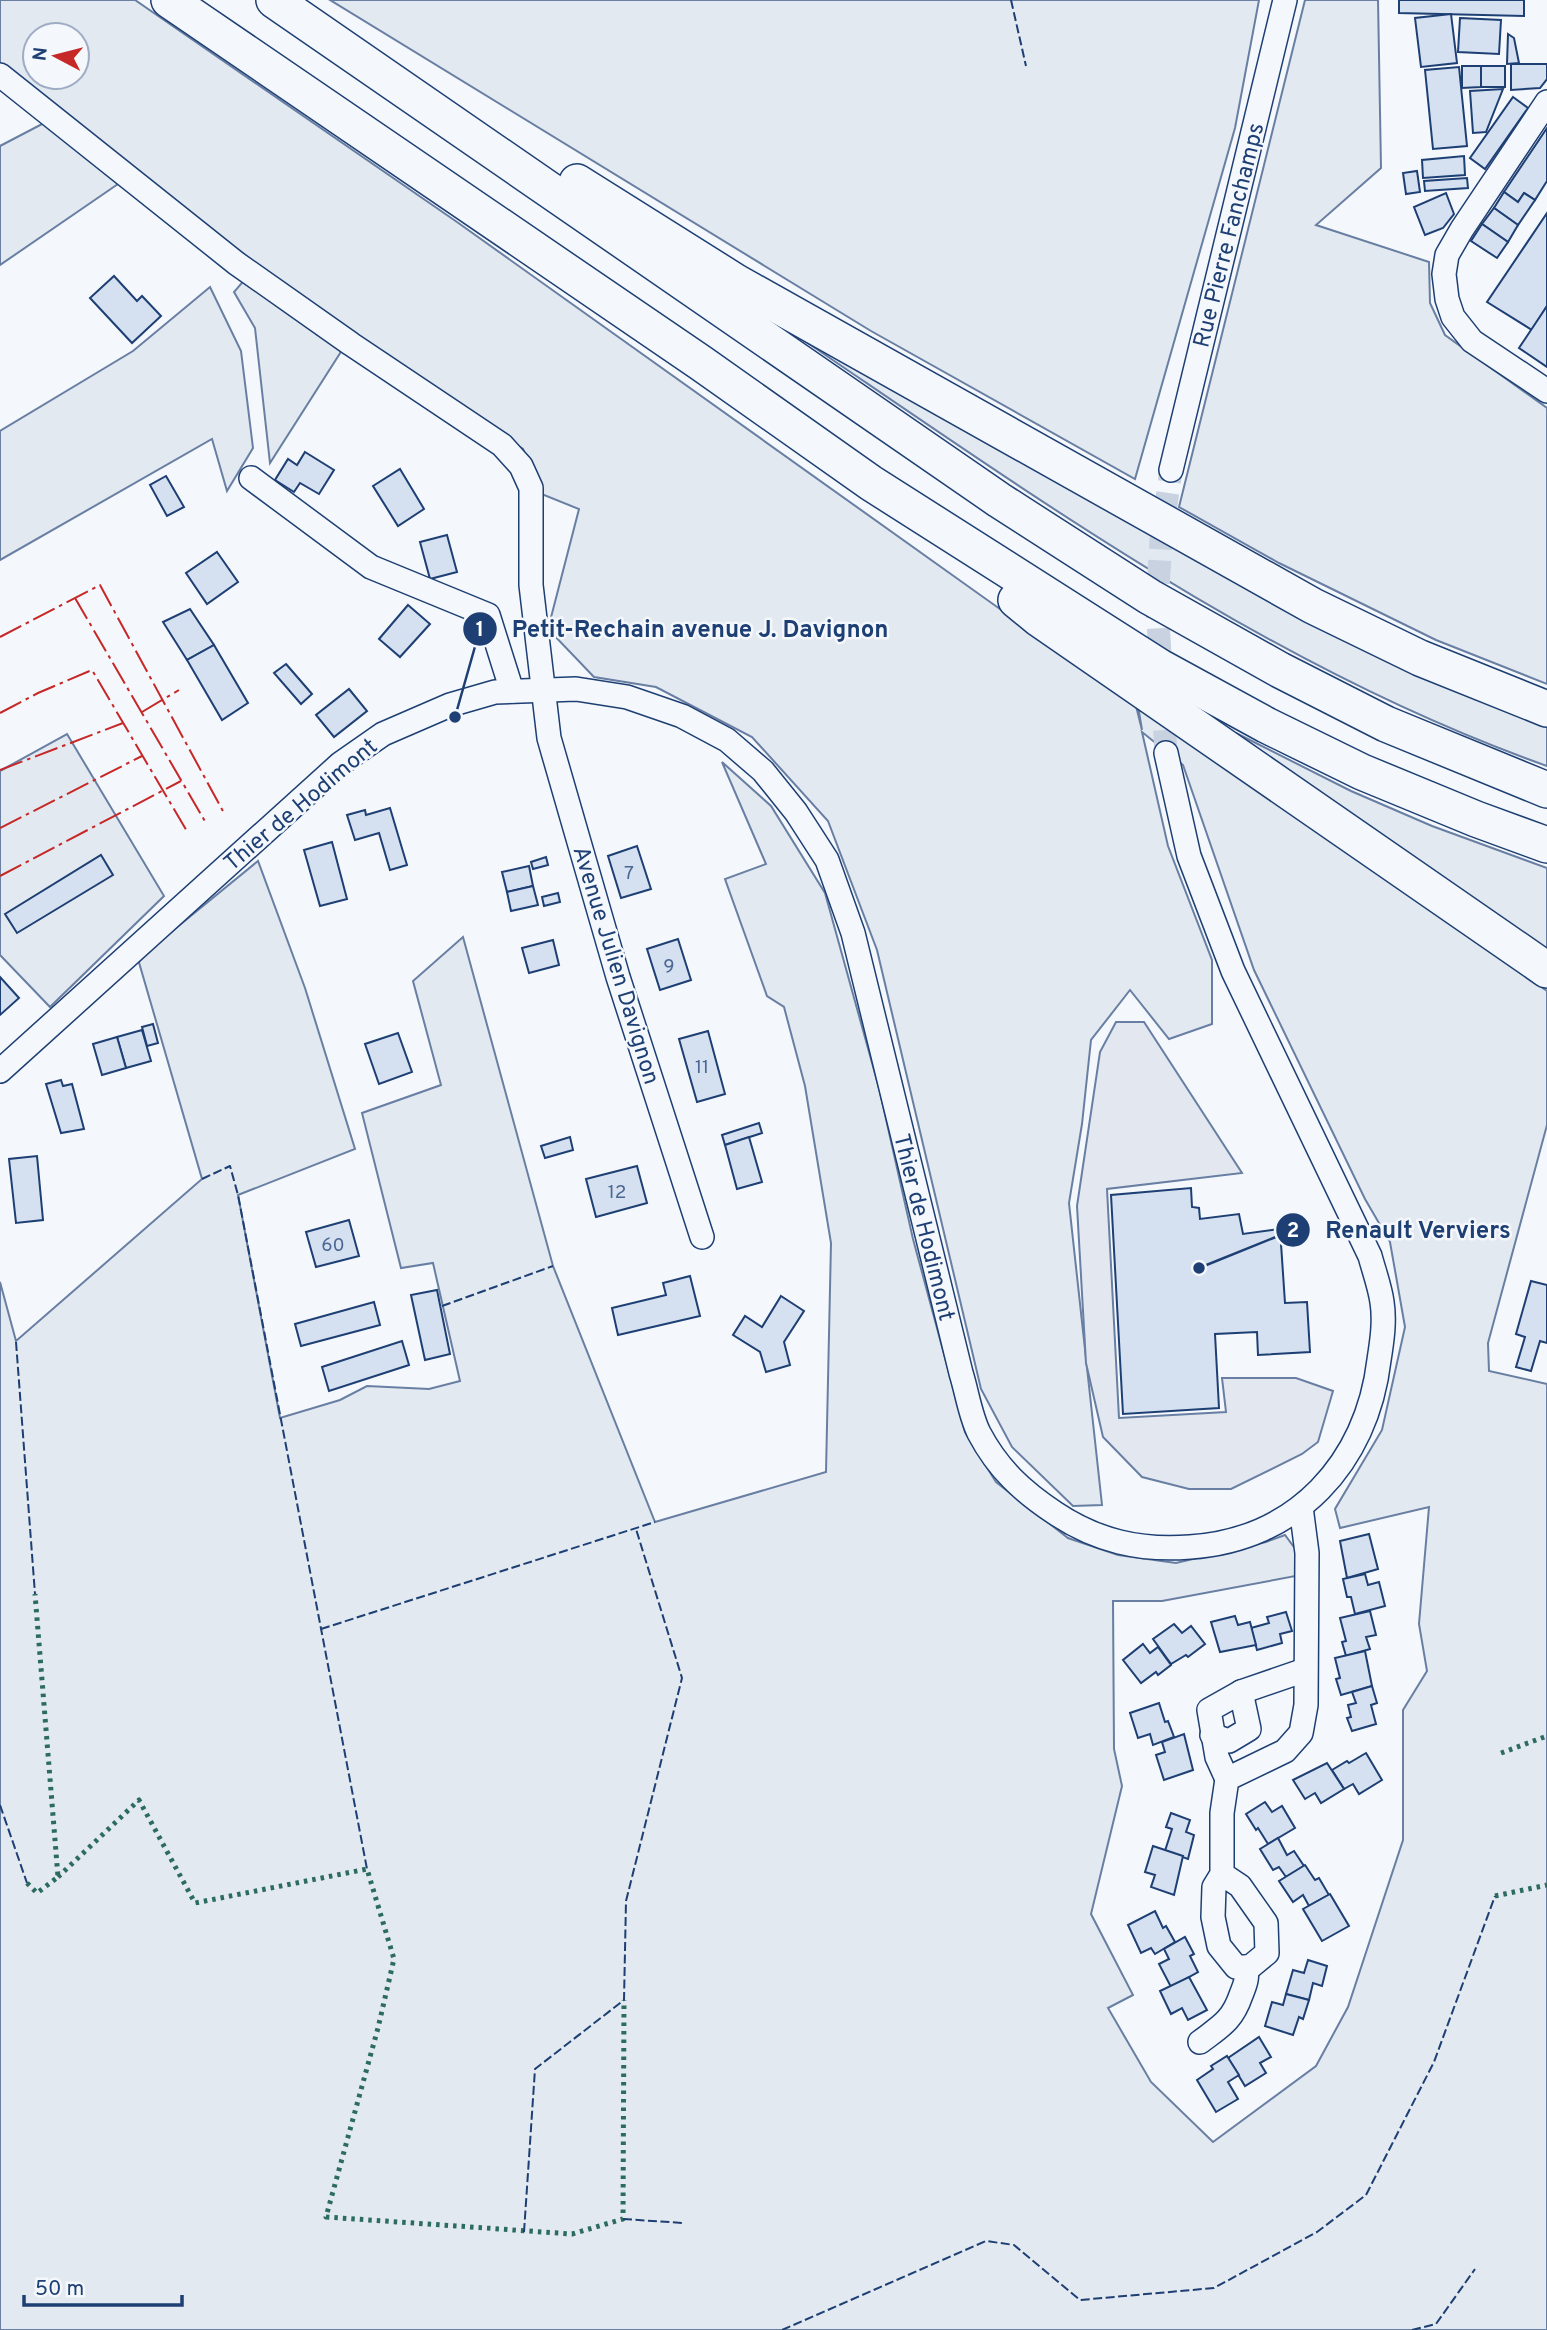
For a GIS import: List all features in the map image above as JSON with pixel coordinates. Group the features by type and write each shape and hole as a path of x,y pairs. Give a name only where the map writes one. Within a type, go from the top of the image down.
{"highway":[{"path":"169,0 701,363 870,483 1160,667 1266,725 1362,772 1547,845"},
{"path":"274,0 999,500 1150,597 1280,670 1386,724 1547,790"},
{"path":"358,57 527,151 736,282 1301,600 1420,658 1547,709"},
{"path":"870,483 1038,618 1547,970"}],"street":[{"name":"Rue Pierre Fanchamps","path":"1171,470 1285,0"},
{"name":"Avenue Julien Davignon","path":"0,75 236,263 502,445 521,466 531,488 531,585 550,738 614,963 702,1237"},
{"path":"1547,102 1462,229 1447,255 1444,274 1447,299 1453,317 1472,341 1547,391"},
{"path":"251,478 371,567 488,615 512,691"},
{"name":"Thier de Hodimont","path":"0,1071 340,764 383,734 414,719 495,692 576,689 626,697 682,716 726,740 764,771 796,812 827,860 853,933 978,1432 1014,1483 1077,1527 1124,1544 1163,1549 1211,1546 1256,1534 1301,1507 1331,1479 1353,1448 1368,1414 1378,1372 1383,1332 1382,1303 1370,1256 1233,971 1189,856 1166,753"},
{"path":"1227,1779 1285,1751 1301,1733 1306,1705 1307,1553 1301,1507"},
{"path":"1222,1874 1240,1886 1266,1923 1268,1954 1250,1967 1236,1967 1219,1946 1213,1917 1214,1887 1222,1874 1222,1813 1227,1779 1217,1758 1209,1710 1241,1692 1305,1670"},
{"path":"1212,1735 1228,1741 1249,1729 1241,1692"},
{"path":"1200,2042 1235,2012 1248,1977 1247,1967"}],"shaded area":[{"path":"0,0 135,0 457,222 1136,706 1142,730 1138,706 1547,991 1547,1125 1488,1343 1489,1371 1547,1384 1547,2330 0,2330 0,1282 16,1341 202,1179 138,959 258,861 305,988 355,1149 238,1195 280,1418 340,1400 367,1386 429,1389 460,1381 433,1263 401,1268 362,1113 441,1085 413,981 463,937 553,1266 655,1522 826,1472 831,1243 805,1086 784,1007 767,996 725,879 766,864 722,762 771,806 825,893 879,1088 913,1239 965,1432 996,1482 1068,1538 1118,1555 1176,1563 1285,1535 1299,1554 1301,1575 1162,1601 1113,1601 1114,1749 1122,1786 1091,1914 1133,1995 1108,2008 1151,2082 1213,2142 1316,2066 1348,2007 1403,1840 1403,1710 1427,1671 1419,1624 1429,1507 1340,1528 1335,1509 1382,1430 1405,1327 1390,1242 1365,1199 1254,970 1183,765 1142,732 1168,846 1212,960 1212,1024 1169,1039 1130,990 1091,1040 1082,1124 1069,1203 1102,1505 1073,1506 1012,1447 981,1389 877,950 828,821 752,737 656,687 594,677 548,629 579,509 539,493 523,449 416,380 251,260 32,91 91,91 91,21 21,21 21,82 0,66"},
{"path":"330,0 1259,0 1235,128 1135,479 871,331"},
{"path":"1305,0 1378,0 1381,168 1316,225 1429,262 1430,303 1445,335 1547,408 1547,684 1436,640 1279,563 1179,507"},
{"path":"44,123 118,184 0,265 0,146"},
{"path":"246,278 344,347 270,463 255,328 234,292"},
{"path":"210,287 241,351 253,448 227,491 212,439 0,560 0,431 133,351"},
{"path":"790,331 1547,725 1547,766 1445,726 1346,680 1249,628 1062,514"},
{"path":"1236,733 1351,791 1432,826 1547,868 1547,952"},
{"path":"67,734 164,896 50,1007 0,955 0,771"},
{"path":"1116,1022 1144,1022 1242,1173 1107,1189 1119,1418 1226,1412 1222,1378 1296,1378 1333,1391 1318,1442 1302,1454 1231,1489 1189,1489 1142,1477 1103,1437 1086,1363 1077,1206 1100,1052"}],"building":[{"path":"1399,0 1524,0 1524,16 1399,13"},
{"path":"1451,14 1457,63 1421,67 1415,18"},
{"path":"1460,18 1501,20 1499,54 1458,52"},
{"path":"1508,34 1514,38 1519,63 1507,64"},
{"path":"1511,64 1547,64 1547,79 1540,88 1511,90"},
{"path":"1462,66 1481,66 1481,87 1462,88"},
{"path":"1481,66 1505,66 1505,87 1481,87"},
{"path":"1459,67 1467,146 1433,149 1425,70"},
{"path":"1503,89 1486,132 1473,133 1470,91"},
{"path":"1513,97 1528,108 1485,169 1470,158"},
{"path":"1547,128 1547,181 1535,200 1524,193 1518,202 1504,192"},
{"path":"1464,156 1465,175 1423,178 1422,160"},
{"path":"1417,171 1420,192 1406,194 1403,173"},
{"path":"1467,178 1468,188 1425,191 1424,181"},
{"path":"1504,192 1518,202 1524,193 1535,200 1518,225 1494,208"},
{"path":"1446,193 1454,214 1443,228 1425,235 1414,207"},
{"path":"1494,208 1518,225 1508,242 1482,224"},
{"path":"1547,213 1547,306 1532,330 1487,302"},
{"path":"1482,224 1508,242 1497,258 1471,241"},
{"path":"114,276 137,301 142,296 161,316 132,343 90,298"},
{"path":"1547,306 1547,367 1519,348"},
{"path":"305,452 334,470 319,494 300,483 294,492 275,480 288,459 297,465"},
{"path":"400,469 424,509 398,526 373,486"},
{"path":"166,476 184,507 167,516 150,485"},
{"path":"447,535 457,572 430,579 420,542"},
{"path":"217,552 238,582 207,604 186,573"},
{"path":"408,605 430,624 400,657 379,639"},
{"path":"190,609 214,645 187,660 163,622"},
{"path":"214,645 248,703 222,720 187,660"},
{"path":"286,664 312,694 301,704 274,673"},
{"path":"349,689 367,711 334,737 316,715"},
{"path":"390,808 407,865 390,870 379,833 355,840 347,815 365,810 366,815"},
{"path":"332,842 347,899 320,906 304,850"},
{"path":"637,846 651,889 621,898 608,856"},
{"path":"101,855 113,875 17,933 5,914"},
{"path":"546,857 548,865 533,869 531,862"},
{"path":"529,866 533,886 507,892 502,872"},
{"path":"533,886 538,905 511,911 507,892"},
{"path":"558,893 560,902 544,906 542,897"},
{"path":"678,939 691,980 660,990 647,949"},
{"path":"553,940 559,965 529,973 522,948"},
{"path":"0,977 19,998 0,1015"},
{"path":"153,1024 158,1043 147,1046 142,1027"},
{"path":"142,1030 151,1061 126,1068 117,1037"},
{"path":"708,1031 725,1094 697,1102 679,1039"},
{"path":"398,1033 412,1072 379,1084 365,1044"},
{"path":"117,1037 126,1068 102,1075 93,1044"},
{"path":"61,1080 63,1086 72,1084 84,1129 61,1133 46,1084"},
{"path":"759,1123 762,1133 725,1145 722,1135"},
{"path":"570,1137 573,1150 545,1158 541,1146"},
{"path":"749,1137 762,1182 737,1189 725,1145"},
{"path":"37,1156 43,1220 16,1223 9,1159"},
{"path":"637,1166 647,1203 596,1217 586,1179"},
{"path":"1191,1188 1192,1207 1199,1208 1200,1219 1239,1214 1243,1234 1280,1229 1285,1303 1307,1302 1310,1352 1258,1355 1257,1332 1215,1334 1219,1408 1123,1414 1111,1195"},
{"path":"349,1220 359,1256 316,1267 306,1232"},
{"path":"690,1276 700,1316 618,1335 612,1308 666,1295 663,1283"},
{"path":"1531,1281 1547,1285 1547,1343 1540,1341 1531,1371 1516,1367 1525,1337 1516,1334"},
{"path":"437,1290 450,1354 425,1360 411,1295"},
{"path":"781,1296 804,1311 784,1342 790,1365 766,1372 760,1352 733,1335 745,1316 762,1327"},
{"path":"374,1302 380,1325 301,1346 295,1324"},
{"path":"402,1341 409,1365 329,1391 322,1367"},
{"path":"1369,1534 1378,1569 1347,1578 1340,1541"},
{"path":"1365,1574 1368,1585 1379,1582 1385,1606 1355,1614 1343,1579"},
{"path":"1370,1611 1376,1635 1366,1637 1370,1649 1346,1656 1342,1642 1346,1641 1340,1618"},
{"path":"1286,1612 1292,1631 1280,1634 1282,1643 1257,1650 1251,1628 1269,1623 1267,1617"},
{"path":"1235,1616 1238,1625 1250,1622 1256,1645 1220,1652 1211,1622"},
{"path":"1174,1624 1182,1633 1191,1626 1205,1644 1188,1657 1186,1655 1171,1664 1153,1639"},
{"path":"1143,1644 1150,1653 1158,1647 1171,1665 1141,1683 1123,1660"},
{"path":"1365,1651 1372,1686 1341,1695 1336,1679 1340,1678 1335,1658"},
{"path":"1372,1686 1377,1703 1371,1705 1376,1724 1352,1731 1347,1718 1351,1717 1348,1705 1356,1703 1352,1692"},
{"path":"1159,1703 1165,1722 1168,1721 1174,1737 1153,1745 1150,1734 1138,1738 1130,1713"},
{"path":"1184,1734 1193,1770 1164,1780 1156,1755 1165,1752 1162,1742"},
{"path":"1366,1753 1382,1780 1359,1794 1353,1784 1344,1789 1332,1770"},
{"path":"1327,1763 1344,1789 1321,1803 1315,1793 1305,1799 1293,1780"},
{"path":"1265,1802 1272,1812 1282,1806 1295,1828 1268,1844 1246,1814"},
{"path":"1171,1813 1190,1820 1186,1832 1194,1835 1188,1859 1165,1851 1172,1829 1166,1827"},
{"path":"1278,1838 1287,1855 1294,1851 1304,1866 1286,1877 1279,1867 1273,1870 1260,1849"},
{"path":"1153,1846 1183,1856 1174,1895 1151,1887 1155,1875 1145,1872"},
{"path":"1305,1865 1315,1880 1319,1878 1329,1895 1309,1906 1303,1895 1293,1902 1279,1881"},
{"path":"1330,1894 1349,1926 1322,1941 1303,1909"},
{"path":"1155,1911 1163,1928 1166,1926 1175,1942 1155,1954 1151,1948 1141,1953 1128,1925"},
{"path":"1185,1937 1194,1954 1190,1956 1198,1972 1171,1987 1159,1964 1169,1959 1164,1949"},
{"path":"1308,1960 1327,1966 1322,1986 1313,1983 1309,2000 1286,1994 1293,1970 1304,1973"},
{"path":"1189,1977 1207,2010 1188,2020 1182,2008 1171,2014 1160,1991"},
{"path":"1286,1994 1309,2000 1303,2019 1299,2017 1293,2035 1265,2026 1272,2002 1283,2005"},
{"path":"1259,2037 1271,2057 1260,2063 1266,2073 1245,2086 1228,2058"},
{"path":"1227,2056 1239,2075 1228,2082 1238,2099 1216,2112 1197,2080 1213,2069 1211,2066"}],"tunnel":[{"path":"1166,753 1157,605 1161,540 1171,470"}],"hedge":[{"path":"27,1883 37,1893 58,1877 35,1594"},
{"path":"1501,1753 1547,1736"},
{"path":"58,1877 139,1800 195,1903 367,1869 394,1959 378,2028 326,2217 572,2234 623,2219 624,2000"},
{"path":"1495,1896 1547,1885"}],"fence":[{"path":"1011,0 1026,66"},
{"path":"202,1179 230,1166 238,1195 367,1869"},
{"path":"442,1306 553,1266"},
{"path":"16,1342 35,1594"},
{"path":"321,1629 655,1522"},
{"path":"524,2232 535,2069 624,2000 626,1901 682,1678 636,1529"},
{"path":"0,1805 27,1883"},
{"path":"782,2330 986,2241 1014,2245 1080,2300 1214,2288 1317,2232 1366,2195 1434,2062 1495,1896"},
{"path":"623,2219 683,2223"},
{"path":"1412,2330 1436,2324 1475,2269"}],"power":[{"path":"0,637 100,585 224,813"},
{"path":"75,598 206,823"},
{"path":"0,713 92,670 188,833"},
{"path":"142,712 179,690"},
{"path":"0,770 123,723"},
{"path":"0,828 142,756"},
{"path":"0,876 181,781"}],"place":[{"name":"Petit-Rechain avenue J. Davignon","path":"455,717"},
{"name":"Renault Verviers","path":"1199,1268"}]}
